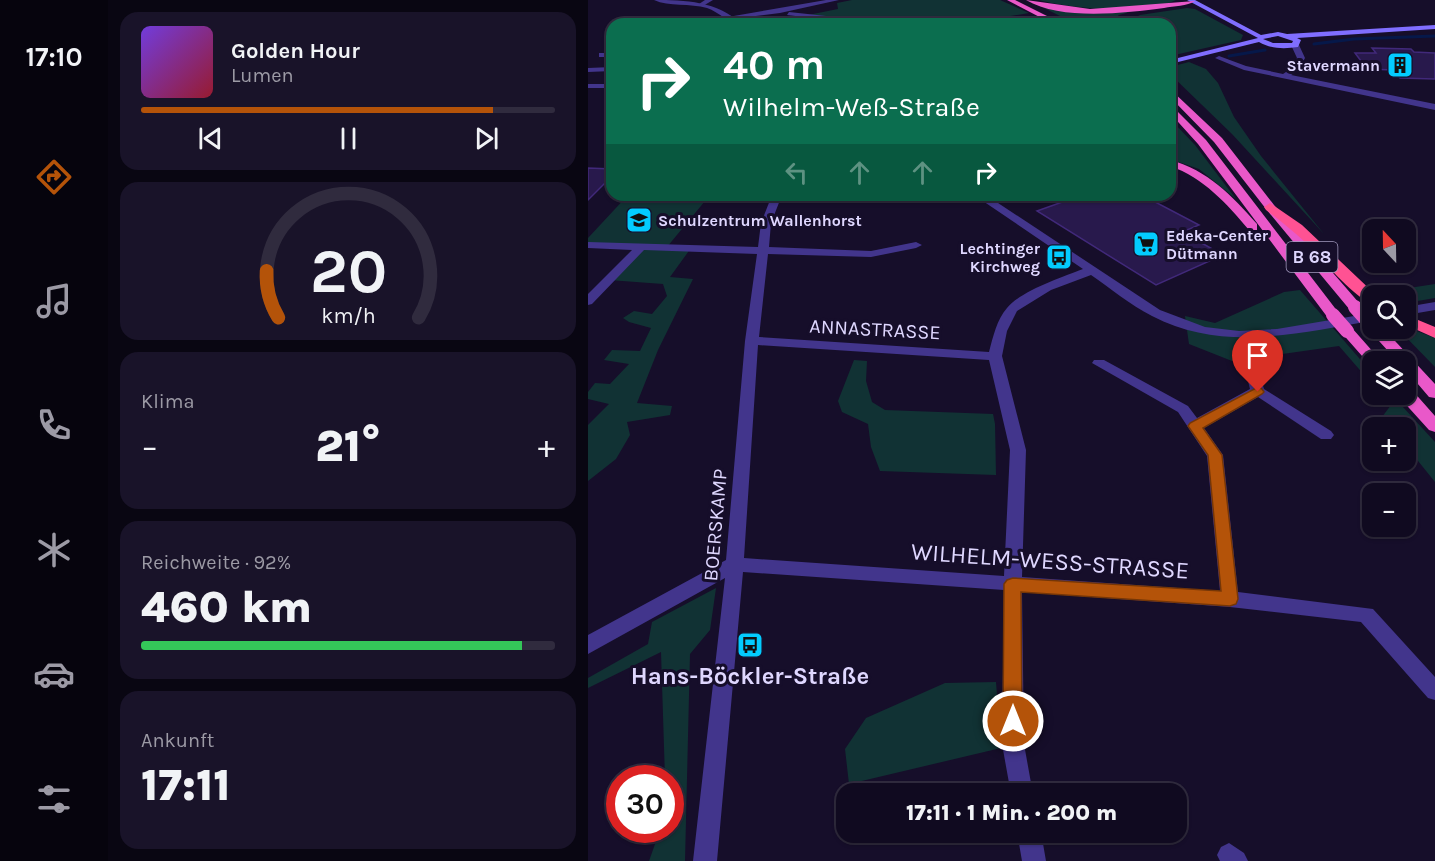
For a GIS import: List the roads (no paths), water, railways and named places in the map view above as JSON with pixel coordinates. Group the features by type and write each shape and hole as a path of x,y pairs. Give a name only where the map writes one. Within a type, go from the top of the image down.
{"highway":[{"path":"1010,0 1053,18"},
{"path":"1022,0 1055,18"},
{"path":"1029,0 1085,12 1144,10 1193,2"},
{"path":"1122,18 1144,10"},
{"name":"B 68","path":"1176,95 1218,140 1270,207 1362,314"},
{"name":"B 68","path":"1176,114 1202,142 1330,312 1365,351"},
{"path":"1176,165 1192,171 1224,194 1317,306 1330,312"},
{"path":"1270,207 1288,218 1330,262 1362,290"},
{"path":"1416,322 1435,333"},
{"name":"B 68","path":"1385,339 1435,393"},
{"path":"1416,405 1435,426"}],"main road":[{"path":"1193,2 1234,22 1269,44"},
{"path":"1234,22 1272,34 1289,36 1435,27"},
{"path":"1176,61 1269,44 1280,46 1340,32"},
{"path":"1218,55 1272,34"},
{"path":"1289,36 1296,42"}],"street":[{"path":"657,0 701,5 718,9 731,17 780,12 836,0"},
{"path":"701,5 710,0"},
{"path":"780,12 820,18"},
{"path":"1284,76 1300,62 1296,42"},
{"path":"1280,46 1299,55"},
{"path":"1218,55 1244,68 1435,107"},
{"path":"588,70 606,69"},
{"path":"588,86 606,86"},
{"name":"BOERSKAMP","path":"705,861 735,564 752,341 766,223 775,201"},
{"path":"989,201 1156,313 1203,331 1239,335 1277,333 1362,319"},
{"path":"588,244 872,254 916,245"},
{"path":"588,301 641,247"},
{"path":"1020,783 1013,744 1013,584 1018,450 995,356 1001,331 1012,309 1047,287 1092,270"},
{"path":"1416,313 1435,306"},
{"name":"ANNASTRASSE","path":"752,341 995,356"},
{"path":"1250,361 1258,392 1326,435"},
{"path":"1099,363 1183,409 1215,455 1230,599"},
{"path":"1195,426 1258,392"},
{"path":"588,645 735,564"},
{"name":"WILHELM-WESS-STRASSE","path":"735,564 1230,599 1366,615 1435,691"},
{"path":"1031,843 1034,861"}],"waterway":[{"path":"1314,44 1354,39 1435,36"},
{"path":"1229,56 1265,50"}],"place":[{"name":"Stavermann","path":"1400,65"},
{"name":"Schulzentrum Wallenhorst","path":"639,220"},
{"name":"Edeka-Center Dütmann","path":"1146,244"},
{"name":"Lechtinger Kirchweg","path":"1059,257"},
{"name":"Hans-Böckler-Straße","path":"750,645"}]}
